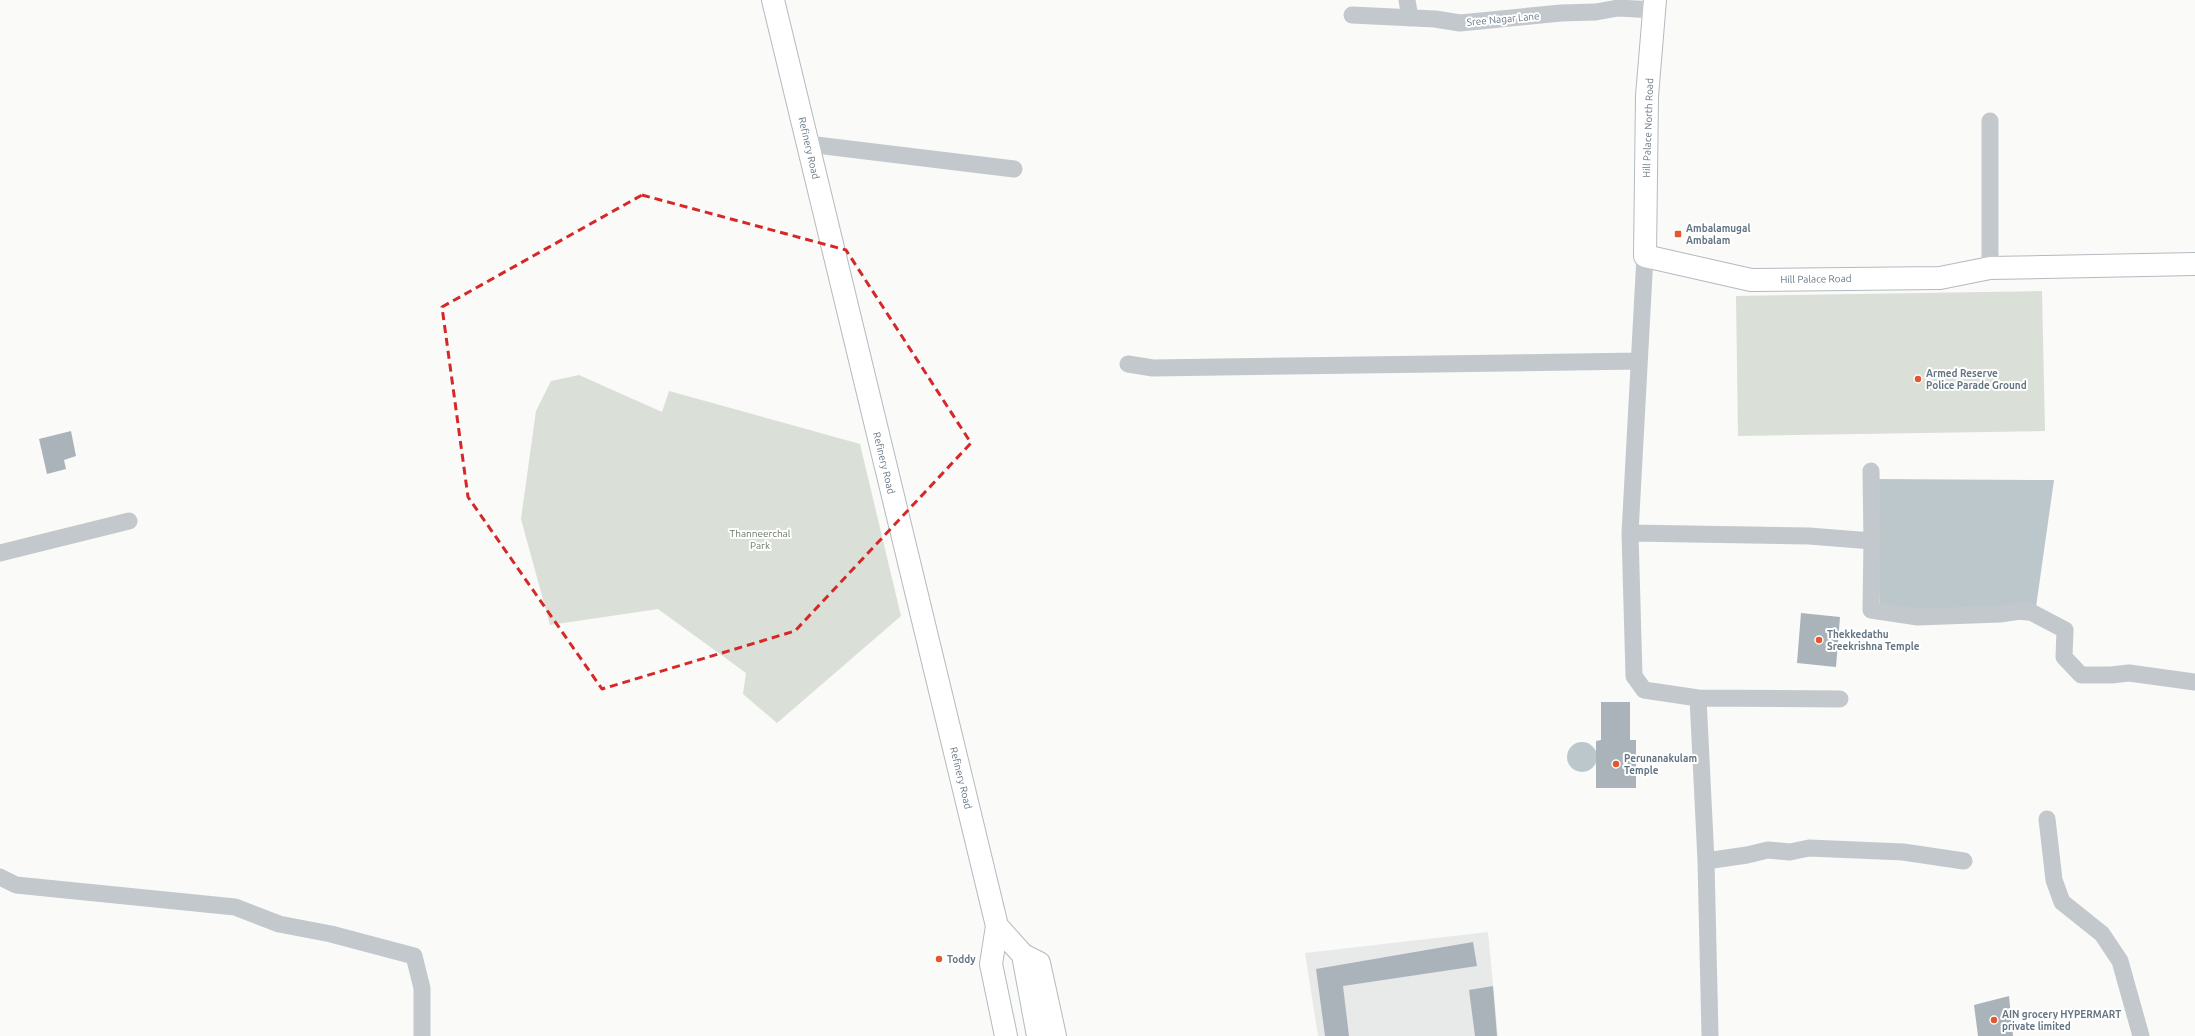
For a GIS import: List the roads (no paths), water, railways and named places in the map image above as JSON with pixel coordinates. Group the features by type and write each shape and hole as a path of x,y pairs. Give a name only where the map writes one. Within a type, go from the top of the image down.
{"main road":[{"name":"Refinery Road","path":"773,0 998,926 991,964 1006,1036"},
{"name":"Hill Palace North Road","path":"1645,256 1647,96 1655,5"},
{"name":"Hill Palace Road","path":"1645,256 1751,280 1940,278 1990,268 2195,264"},
{"name":"Refinery Road","path":"998,926 1023,955"},
{"path":"1023,955 1038,1036"},
{"path":"1023,955 1039,964 1055,1036"}],"street":[{"path":"1407,0 1410,18"},
{"name":"Sree Nagar Lane","path":"1352,15 1410,18 1460,23 1561,13 1596,12 1618,8 1655,5"},
{"path":"1990,121 1990,268"},
{"path":"808,144 1014,169"},
{"path":"1645,256 1630,533 1634,676 1644,690 1698,698 1840,699"},
{"path":"1128,364 1153,368 1639,361"},
{"path":"1870,471 1872,540 1871,610 1918,617 2027,610 2066,630 2064,657 2081,675 2111,675 2129,673 2195,682"},
{"path":"0,553 129,521"},
{"path":"1630,533 1809,536 1872,540"},
{"path":"1698,698 1706,861 1710,1036"},
{"path":"2047,819 2054,880 2062,902 2102,934 2120,960 2141,1036"},
{"path":"1706,861 1747,855 1768,850 1790,852 1809,848 1902,852 1964,861"},
{"path":"0,877 16,885 235,907 279,924 331,934 414,956 422,988 422,1036"}],"place":[{"name":"Ambalamugal Ambalam","path":"1678,234"},
{"name":"Armed Reserve Police Parade Ground","path":"1918,379"},
{"name":"Thekkedathu Sreekrishna Temple","path":"1819,640"},
{"name":"Perunanakulam Temple","path":"1616,764"},
{"name":"Toddy","path":"939,959"},
{"name":"AIN grocery HYPERMART private limited","path":"1994,1020"}],"park label":[{"name":"Thanneerchal Park","path":"760,538"}]}
